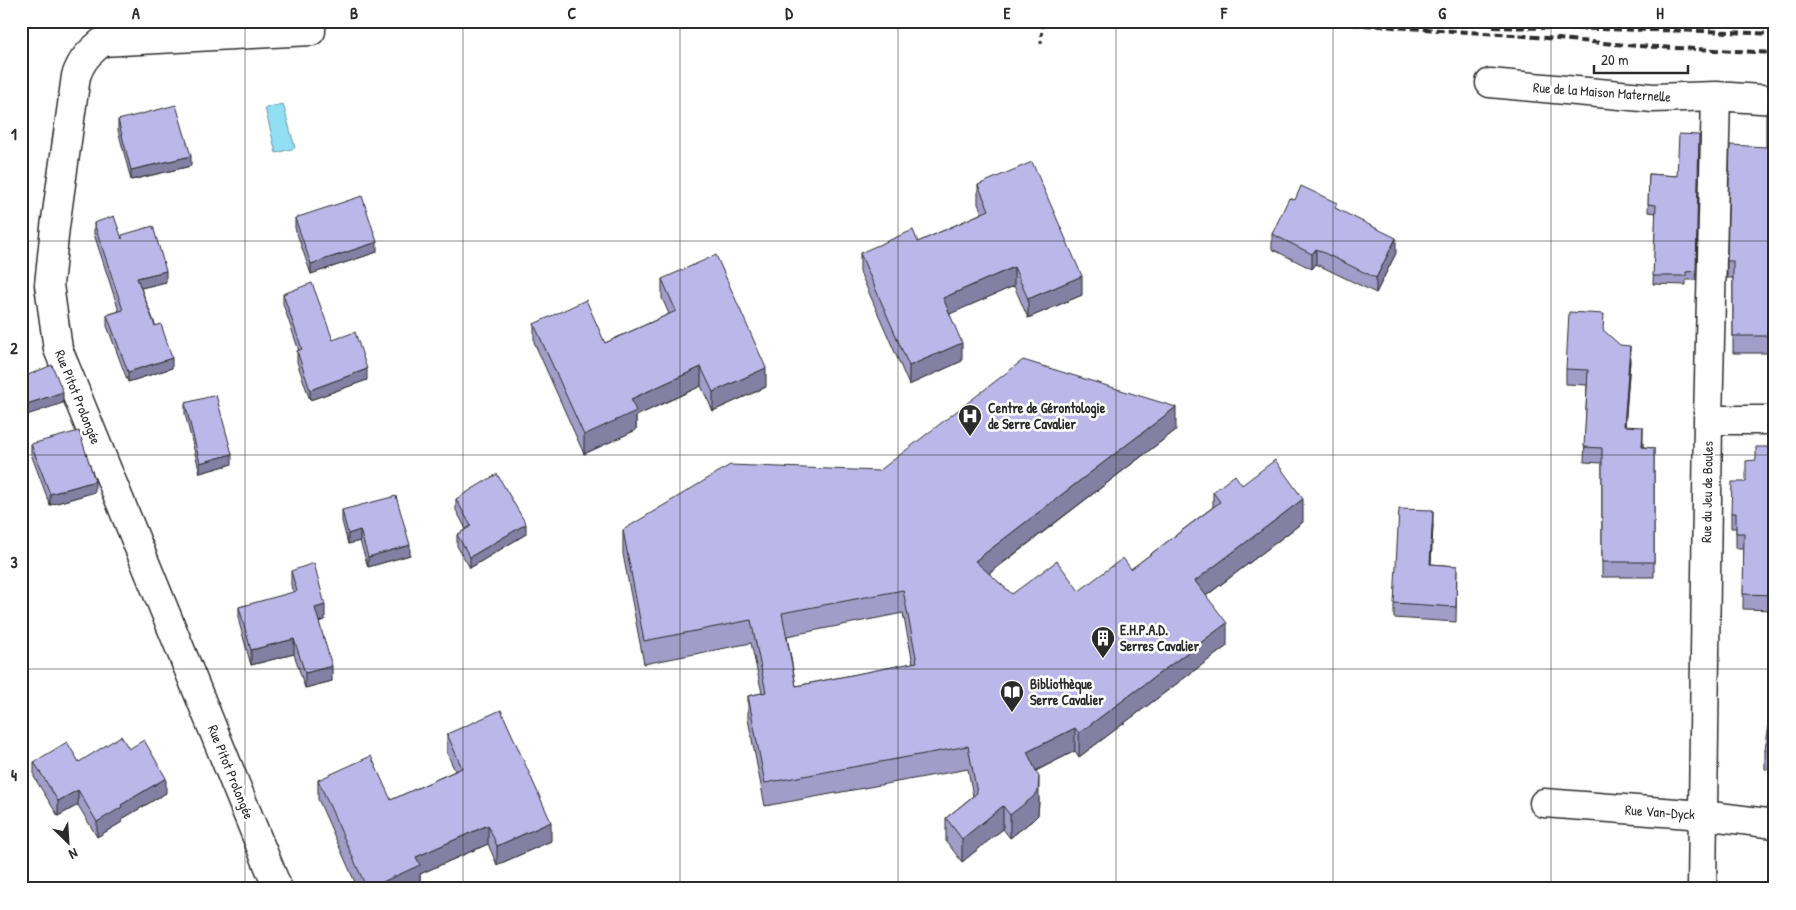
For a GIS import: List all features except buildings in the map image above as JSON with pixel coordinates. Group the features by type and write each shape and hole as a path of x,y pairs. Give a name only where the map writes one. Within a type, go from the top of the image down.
{"street":[{"name":"Rue Pitot Prolongée","path":"278,889 58,349 49,285 76,76 81,62 91,51 102,42 311,31 311,21"},
{"name":"Rue de la Maison Maternelle","path":"1490,83 1653,98 1716,96 1775,100"},
{"name":"Rue du Jeu de Boules","path":"1702,889 1708,420 1716,96"},
{"path":"1708,420 1775,420"},
{"name":"Rue Van-Dyck","path":"1544,803 1703,815 1775,824"}],"path":[{"path":"1041,44 1042,21"}],"water":[{"path":"283,104 295,148 276,153 265,108"}],"railway":[{"path":"1304,21 1513,35 1637,46 1775,53"},
{"path":"1493,27 1775,34"}],"place":[{"name":"Centre de Gérontologie de Serre Cavalier","path":"970,437"},
{"name":"E.H.P.A.D. Serres Cavalier","path":"1103,659"},
{"name":"Bibliothèque Serre Cavalier","path":"1012,713"}]}
